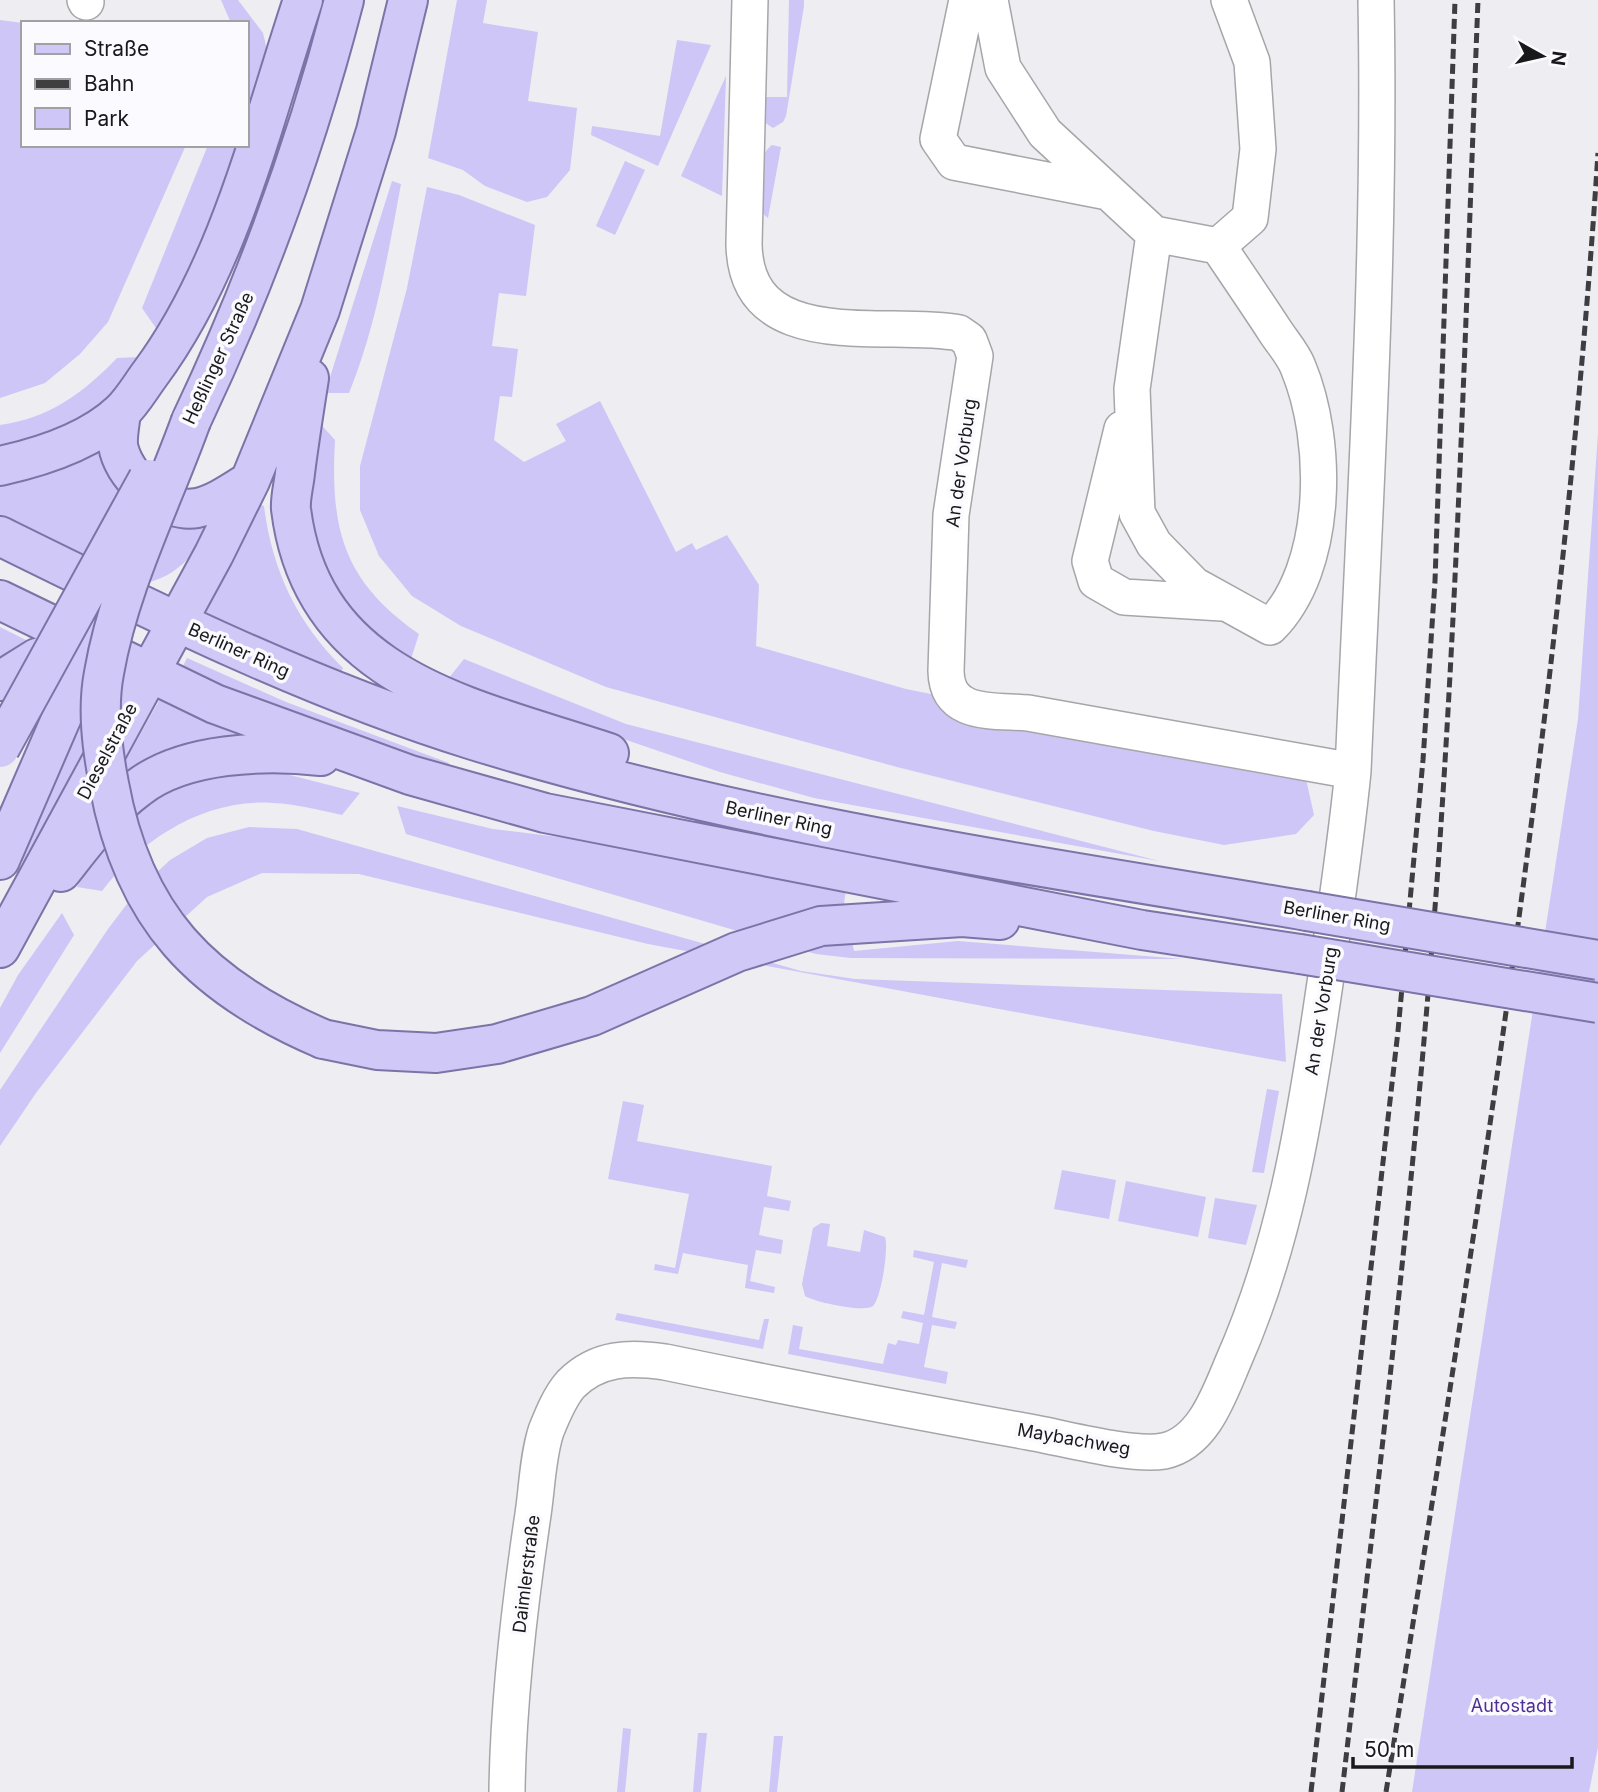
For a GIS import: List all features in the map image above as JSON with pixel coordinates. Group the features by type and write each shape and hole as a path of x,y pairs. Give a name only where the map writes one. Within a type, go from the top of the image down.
{"main road":[{"path":"0,466 43,457 121,412 172,346 211,269 242,186 303,0"},
{"name":"Heßlinger Straße","path":"4,738 150,476 191,421 247,298 286,192 329,59 344,0"},
{"path":"121,412 118,449 133,477 155,497 175,506 196,509 222,499 250,481 320,310 376,131 408,0"},
{"path":"320,310 291,507 302,558 324,609 358,647 404,679 440,697 700,784 774,818"},
{"path":"191,421 132,572 103,674 101,742 116,822 144,893 176,940 219,982 272,1017 323,1039 377,1049 436,1053 497,1044 592,1016 737,953 821,926 962,917 1142,930"},
{"name":"Dieselstraße","path":"0,948 162,638 214,554 250,481"},
{"name":"Berliner Ring","path":"0,536 44,558 162,638 215,704 372,762 545,813 1142,930 1598,1003"},
{"path":"0,860 64,712 82,634 69,592 44,558"},
{"path":"0,576 82,634"},
{"path":"0,600 82,634 162,638"},
{"path":"0,681 82,634"},
{"name":"Berliner Ring","path":"162,638 298,676 470,739 638,788 774,818 1598,960"},
{"path":"4,738 22,765 24,800"},
{"path":"0,954 81,847 138,787 186,764 237,754 293,753 372,762"}],"street":[{"name":"An der Vorburg","path":"750,0 744,265 750,282 769,306 810,324 950,331 969,340 975,356 951,515 946,671 949,694 954,699 977,708 1028,713 1353,771"},
{"path":"967,0 938,139 954,162 1108,192"},
{"path":"990,0 1003,68 1045,133 1154,234 1218,246 1298,366 1316,435 1319,494 1309,557 1293,599 1270,627 1194,584 1146,550 1137,513 1132,388"},
{"path":"1218,246 1250,218 1258,149 1252,62 1229,0"},
{"name":"An der Vorburg","path":"1310,1084 1346,848 1353,771 1373,300 1378,104 1376,0"},
{"path":"1154,234 1132,388 1090,561 1096,581 1124,597 1229,604"},
{"name":"Maybachweg","path":"587,1370 601,1363 637,1358 1103,1445 1161,1451 1181,1446 1206,1420 1250,1324 1276,1249 1310,1084"},
{"name":"Daimlerstraße","path":"507,1792 508,1748 524,1574 546,1433 570,1386 587,1370"}],"green space":[{"path":"221,0 238,0 263,33 268,54 248,121 248,21 230,21"},
{"path":"457,0 487,0 483,23 538,32 528,101 577,108 570,170 547,197 527,202 485,186 463,170 428,158"},
{"path":"789,0 804,0 804,6 786,116 783,122 773,128 764,122 764,97 787,97"},
{"path":"0,20 21,23 21,147 185,147 108,322 80,354 45,383 0,398"},
{"path":"677,40 711,45 658,166 591,135 592,126 660,136"},
{"path":"726,76 722,196 681,176"},
{"path":"772,145 781,147 768,218 760,211 759,175 766,151"},
{"path":"207,147 239,147 198,261 158,331 142,308"},
{"path":"625,161 645,170 615,235 596,226"},
{"path":"392,181 401,184 367,342 349,393 325,393"},
{"path":"427,187 459,195 535,225 526,296 499,293 492,346 518,349 512,397 500,396 494,440 524,462 566,441 556,424 600,401 676,552 692,543 696,550 727,535 759,585 756,646 906,689 1304,770 1314,815 1296,834 1224,845 1154,831 897,767 606,687 461,626 412,596 379,556 360,510 360,466 407,288"},
{"path":"140,357 110,396 81,417 29,440 0,447 0,425 35,416 64,402 117,358"},
{"path":"316,419 335,440 335,500 339,527 358,573 373,594 393,614 419,634 410,662 376,639 343,600 319,556 307,513"},
{"name":"Autostadt","path":"1598,434 1598,1747 1589,1792 1412,1792 1578,719"},
{"path":"110,448 220,510 206,536 188,558 178,568 154,581 139,584 0,517 0,476 80,452"},
{"path":"259,504 264,506 273,552 289,594 312,633 343,668 340,674 205,614"},
{"path":"0,627 30,642 0,662"},
{"path":"187,658 286,702 449,763 447,769 180,672"},
{"path":"464,659 626,724 1159,861 814,798 720,772 448,679"},
{"path":"95,670 127,683 27,864 17,859"},
{"path":"161,697 250,734 106,796"},
{"path":"246,769 282,773 360,793 342,815 273,803 223,807 199,815 155,839 118,872 102,891 77,887 104,839 155,795 202,774"},
{"path":"397,806 493,829 599,842 846,888 844,904 854,951 958,941 1183,959 851,958 816,954 406,834"},
{"path":"249,827 297,829 801,971 855,979 1282,994 1286,1062 648,944 359,874 262,873 207,897 137,961 36,1093 0,1146 0,1090 108,929 136,892 170,860 207,838"},
{"path":"62,913 74,935 0,1053 0,1008 18,975"},
{"path":"1267,1089 1279,1091 1264,1173 1252,1172"},
{"path":"623,1101 644,1105 637,1141 772,1166 767,1196 791,1201 789,1211 764,1207 759,1235 783,1240 781,1254 756,1250 750,1281 775,1287 774,1293 745,1288 748,1265 683,1253 678,1274 654,1270 655,1264 675,1268 689,1194 608,1179"},
{"path":"1062,1170 1116,1180 1109,1219 1054,1209"},
{"path":"1126,1181 1206,1197 1198,1237 1118,1221"},
{"path":"1215,1198 1257,1205 1246,1245 1208,1238"},
{"path":"821,1223 830,1224 827,1246 860,1252 864,1230 885,1237 884,1273 873,1306 860,1308 828,1304 805,1296 802,1284 813,1228"},
{"path":"914,1250 968,1260 966,1268 942,1263 932,1317 957,1322 955,1329 932,1325 924,1367 948,1372 946,1384 788,1354 793,1325 803,1327 799,1349 883,1364 888,1343 896,1345 898,1340 919,1344 923,1323 901,1318 903,1311 924,1315 934,1262 913,1257"},
{"path":"617,1313 759,1340 764,1319 769,1319 763,1349 615,1320"},
{"path":"623,1728 631,1729 625,1792 617,1792"},
{"path":"698,1733 707,1733 701,1792 693,1792"},
{"path":"774,1736 783,1736 777,1792 769,1792"}],"railway":[{"path":"1311,1792 1398,1031 1423,760 1435,581 1455,0"},
{"path":"1342,1792 1397,1316 1431,959 1452,630 1478,0"},
{"path":"1386,1792 1482,1180 1538,770 1562,565 1598,153"}]}
